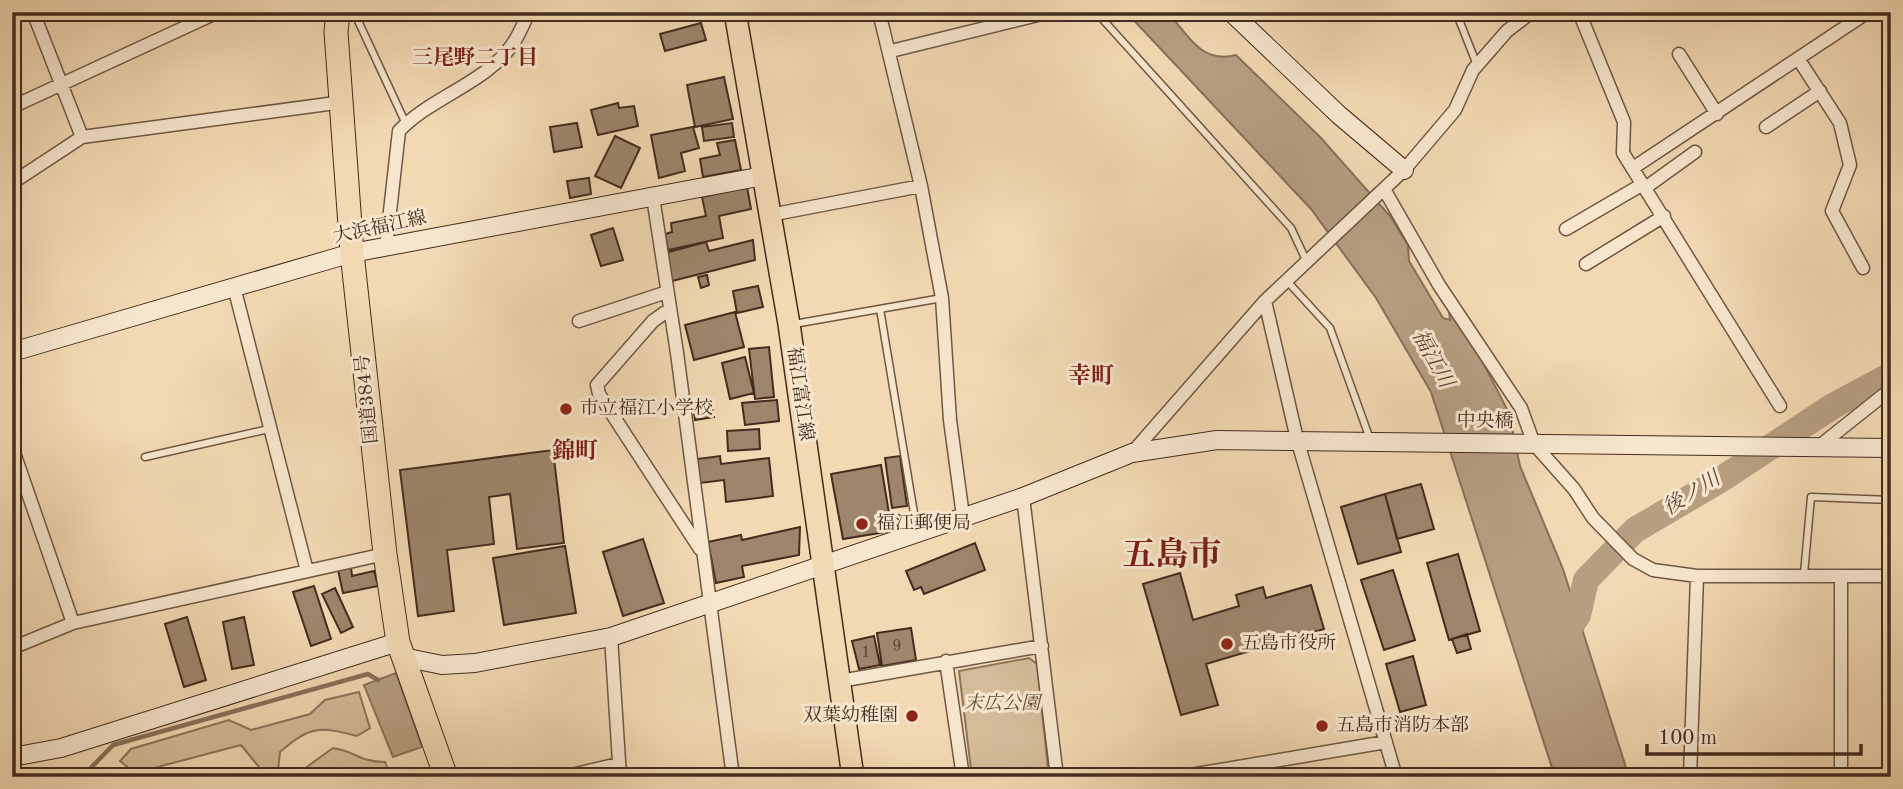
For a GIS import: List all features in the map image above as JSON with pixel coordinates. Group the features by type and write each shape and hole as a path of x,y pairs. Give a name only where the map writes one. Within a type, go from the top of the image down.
{"highway":[{"name":"国道384号","path":"338,12 336,32 352,253 385,554 401,650 446,777"}],"main road":[{"name":"福江富江線","path":"734,12 789,324 853,777"}],"street":[{"path":"33,12 82,137"},
{"path":"12,107 218,12"},
{"path":"386,247 395,145 400,131 406,124 482,73 513,43 528,12"},
{"path":"879,12 891,51 921,186 942,298 950,420 963,516"},
{"path":"891,51 1050,12"},
{"path":"1231,12 1339,115 1404,170"},
{"path":"1132,453 1285,280 1404,170 1455,110 1477,65 1507,31 1532,12"},
{"path":"1579,12 1624,122 1623,153 1780,406"},
{"path":"1633,168 1868,12"},
{"path":"1679,54 1717,114"},
{"path":"1799,60 1840,123 1850,165 1832,211 1863,268"},
{"path":"1766,127 1820,91"},
{"path":"12,183 82,137 343,102"},
{"path":"1566,229 1644,186 1695,152"},
{"name":"大浜福江線","path":"12,352 352,253 763,176"},
{"path":"769,215 921,186"},
{"path":"1384,189 1439,285 1521,408 1534,444 1574,489 1593,518 1633,559 1653,570 1697,576 1891,576"},
{"path":"653,197 733,777"},
{"path":"1586,264 1664,216"},
{"path":"234,287 307,571"},
{"path":"579,321 667,292"},
{"path":"1265,301 1297,439 1396,777"},
{"path":"670,309 653,321 597,385 599,394 702,552"},
{"path":"1817,448 1891,389"},
{"name":"中央橋","path":"401,650 442,665 475,663 611,637 709,606 918,531 1023,497 1132,453 1217,440 1891,448"},
{"path":"12,447 73,623"},
{"path":"1023,497 1057,777"},
{"path":"12,648 73,623 385,554"},
{"path":"1690,777 1697,576"},
{"path":"1841,576 1841,777"},
{"path":"563,777 619,770 611,637"},
{"path":"840,681 1042,646"},
{"path":"12,757 61,748 401,650"},
{"path":"946,661 963,777"},
{"path":"1178,777 1386,743"},
{"path":"1268,762 1271,777"}],"lane":[{"path":"354,12 406,124"},
{"path":"1096,12 1291,228 1310,255"},
{"path":"1456,12 1477,65"},
{"path":"1285,280 1330,328 1371,441"},
{"path":"789,324 942,298"},
{"path":"880,309 918,531"},
{"path":"145,457 272,428"},
{"path":"1804,574 1811,497 1891,499"}],"green space":[{"name":"末広公園","path":"1029,658 1037,664 1049,777 972,777 959,671"},
{"path":"359,692 370,728 357,736 316,730 299,737 280,752 278,770 297,774 333,748 369,760 385,762 391,777 272,777 263,772 241,745 135,773 120,761 131,749 229,720 251,730 310,714 325,700"}],"water":[{"name":"福江川","path":"1126,12 1168,12 1189,39 1205,52 1224,57 1236,55 1321,138 1390,216 1408,245 1409,261 1443,318 1450,320 1449,311 1474,345 1509,413 1520,466 1563,569 1629,777 1555,777 1431,392 1376,298 1311,209"},
{"path":"396,673 422,747 393,757 364,685"}],"building":[{"path":"701,23 706,40 665,51 660,34"},
{"path":"724,77 733,119 695,127 687,85"},
{"path":"618,103 619,108 634,106 638,126 598,135 591,110"},
{"path":"577,123 582,147 554,152 550,127"},
{"path":"732,123 734,137 704,141 702,127"},
{"path":"693,127 699,148 681,153 685,171 659,178 651,135"},
{"path":"615,136 640,148 621,188 595,176"},
{"path":"735,140 741,170 703,177 700,159 720,155 717,143"},
{"path":"589,178 591,194 570,198 567,181"},
{"path":"747,187 751,209 719,216 723,238 668,250 665,234 672,232 671,223 706,216 702,197"},
{"path":"613,228 623,260 601,266 591,235"},
{"path":"753,240 755,260 672,281 665,253 706,242 709,251"},
{"path":"707,275 709,285 701,288 698,277"},
{"path":"758,286 763,307 737,313 733,291"},
{"path":"735,312 744,347 694,360 685,325"},
{"path":"769,347 774,397 755,399 749,349"},
{"path":"745,357 754,393 730,399 722,363"},
{"path":"777,400 779,421 745,425 742,403"},
{"path":"711,402 714,417 695,420 693,405"},
{"path":"759,429 760,449 728,451 727,431"},
{"path":"553,450 564,543 517,549 510,494 489,497 494,544 447,550 454,611 418,616 400,470"},
{"path":"720,456 721,464 769,458 773,496 726,502 724,480 700,483 697,459"},
{"path":"900,456 907,506 892,508 885,458"},
{"path":"881,465 892,531 843,539 831,474"},
{"path":"1421,484 1434,529 1397,539 1385,494"},
{"path":"1385,494 1401,552 1358,564 1341,507"},
{"path":"800,527 799,555 742,566 744,577 716,583 708,542 741,535 742,540"},
{"path":"643,539 664,603 623,616 603,552"},
{"path":"975,543 985,570 924,594 921,587 914,590 906,571"},
{"path":"565,546 576,613 504,625 493,558"},
{"path":"1458,554 1480,631 1449,640 1427,563"},
{"path":"351,567 352,576 374,571 378,586 343,593 338,570"},
{"path":"1393,570 1415,640 1384,650 1361,580"},
{"path":"1180,573 1193,620 1239,606 1236,595 1263,587 1266,598 1311,585 1324,629 1206,664 1218,705 1181,715 1143,584"},
{"path":"314,586 331,639 311,646 293,592"},
{"path":"335,588 353,627 341,633 322,594"},
{"path":"187,617 206,680 184,687 165,624"},
{"path":"244,617 254,665 232,669 223,622"},
{"path":"911,628 916,660 882,666 877,633"},
{"path":"1467,634 1471,649 1457,653 1452,639"},
{"path":"874,636 880,665 859,669 852,641"},
{"path":"1413,656 1426,705 1400,712 1386,664"}],"waterway":[{"name":"後ノ川","path":"1558,646 1578,615 1586,580 1635,530 1720,480 1833,406 1891,375"},
{"path":"76,777 84,775 113,745 368,674 378,680"}],"place":[{"name":"市立福江小学校","path":"566,409"},
{"name":"福江郵便局","path":"862,524"},
{"name":"五島市役所","path":"1227,644"},
{"name":"双葉幼稚園","path":"912,716"},
{"name":"五島市消防本部","path":"1322,726"}],"district":[{"name":"三尾野二丁目","path":"475,58"},
{"name":"幸町","path":"1091,376"},
{"name":"錦町","path":"575,451"},
{"name":"五島市","path":"1172,556"}]}
